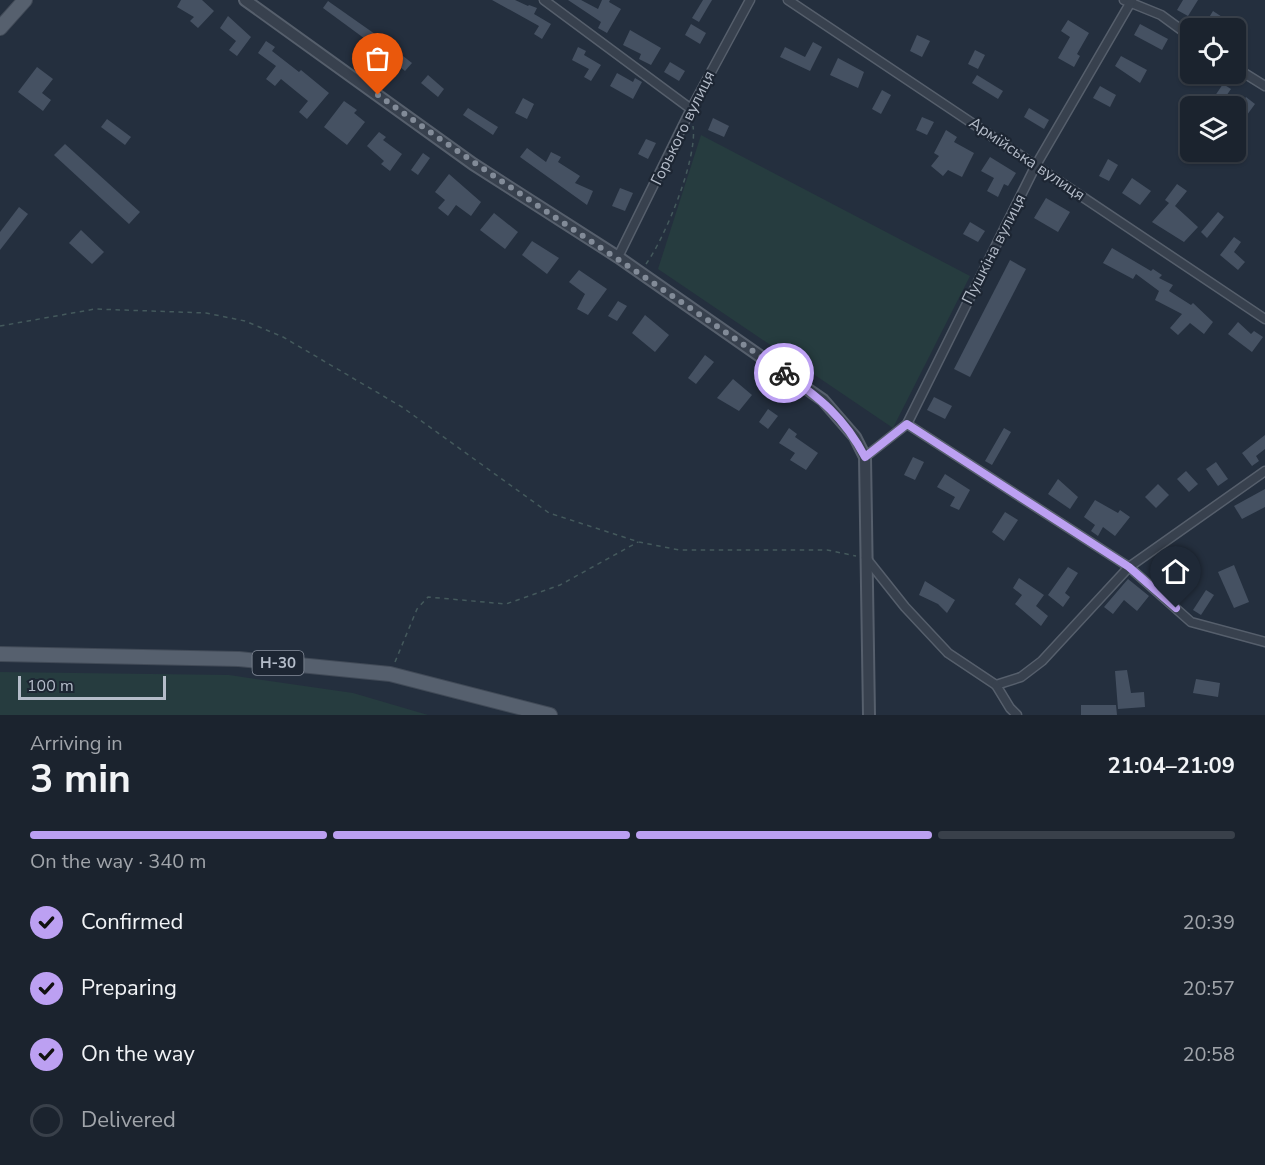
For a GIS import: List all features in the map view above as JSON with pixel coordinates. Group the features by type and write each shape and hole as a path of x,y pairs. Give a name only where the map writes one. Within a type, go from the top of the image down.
{"main road":[{"path":"0,28 26,0"},
{"name":"Н-30","path":"0,654 238,659 390,674 550,715"}],"street":[{"path":"245,0 472,164 618,257 823,400 855,437 865,457 868,519 866,558 869,715"},
{"path":"544,0 691,109"},
{"name":"Горького вулиця","path":"618,257 691,109 750,0"},
{"name":"Армійська вулиця","path":"788,0 1265,319"},
{"path":"1128,1 1161,15 1180,29"},
{"name":"Пушкіна вулиця","path":"865,457 907,424 1036,165 1128,1"},
{"path":"1246,74 1265,86"},
{"path":"907,424 1129,567 1191,622 1265,643"},
{"path":"996,685 1021,677 1042,661 1129,567 1265,471"},
{"path":"866,558 905,607 948,653 996,685 1017,715"}],"path":[{"path":"640,272 658,247 680,189 694,131 691,109"},
{"path":"0,326 95,309 206,313 245,321 283,337 402,407 549,513 639,542 679,549 827,550 866,558"},
{"path":"390,674 417,609 428,597 506,604 560,585 639,542"}],"green space":[{"path":"701,135 970,276 893,428 658,269"},
{"path":"0,672 229,675 353,693 428,715 0,715"}],"building":[{"path":"181,0 202,0 214,11 198,28 190,21 194,17 177,7"},
{"path":"492,0 515,0 537,8 534,14 551,24 542,39 534,34 539,26"},
{"path":"568,0 581,0 598,9 602,0 610,0 609,2 621,9 607,33 598,28 601,22"},
{"path":"703,0 712,0 699,22 692,18"},
{"path":"1183,0 1198,0 1188,16 1177,10"},
{"path":"328,1 382,39 376,47 323,8"},
{"path":"1213,11 1224,18 1209,18"},
{"path":"228,16 251,37 237,56 229,50 236,41 220,28"},
{"path":"1068,20 1089,33 1077,54 1080,56 1074,67 1058,58 1070,37 1061,31"},
{"path":"691,24 706,33 700,44 685,35"},
{"path":"1140,24 1168,39 1162,50 1134,35"},
{"path":"630,30 661,48 651,65 639,59 641,54 623,45"},
{"path":"917,35 930,41 922,57 910,51"},
{"path":"266,41 275,47 272,51 299,72 301,70 329,93 307,119 299,112 308,101 281,79 275,86 266,79 276,66 258,53"},
{"path":"813,42 822,47 810,71 780,57 785,47 805,57"},
{"path":"578,47 586,51 584,55 601,65 591,81 584,77 589,69 572,60"},
{"path":"394,49 412,63 405,71 388,57"},
{"path":"975,50 985,55 978,69 968,64"},
{"path":"1121,56 1147,70 1140,83 1115,66"},
{"path":"838,58 864,72 858,88 830,75"},
{"path":"670,62 685,71 679,81 664,72"},
{"path":"37,67 53,79 42,93 51,100 43,111 18,92"},
{"path":"617,73 633,82 635,78 642,82 633,99 610,86"},
{"path":"428,75 444,89 438,97 421,83"},
{"path":"977,75 1003,91 998,99 972,83"},
{"path":"1223,84 1231,89 1226,96 1215,96"},
{"path":"1100,86 1116,95 1110,107 1093,98"},
{"path":"882,90 891,95 881,114 872,109"},
{"path":"1246,97 1255,104 1246,116"},
{"path":"523,98 534,104 527,119 515,113"},
{"path":"344,101 357,110 354,113 365,122 347,145 324,127"},
{"path":"468,108 498,127 493,135 463,115"},
{"path":"1029,108 1049,120 1044,129 1024,117"},
{"path":"922,117 934,122 927,135 916,130"},
{"path":"713,118 729,126 724,137 708,130"},
{"path":"107,119 131,137 125,145 101,127"},
{"path":"946,130 957,137 954,142 974,153 962,177 948,170 943,176 931,166 939,156 934,153"},
{"path":"379,132 386,137 383,140 402,154 390,171 381,164 384,161 367,146"},
{"path":"646,139 656,143 648,159 638,154"},
{"path":"65,144 140,212 129,224 54,155"},
{"path":"527,148 546,162 551,152 561,157 558,162 580,176 575,183 593,191 587,205 520,157"},
{"path":"423,153 430,158 418,175 411,170"},
{"path":"990,157 1016,173 1008,186 1004,184 998,197 987,191 994,178 981,171"},
{"path":"1108,159 1118,165 1109,181 1099,176"},
{"path":"449,174 481,202 471,216 456,205 448,216 438,208 445,200 435,192"},
{"path":"1132,178 1151,191 1140,205 1122,193"},
{"path":"1177,184 1187,191 1175,206 1198,227 1184,242 1152,222 1169,203 1165,200"},
{"path":"620,188 633,193 625,211 612,206"},
{"path":"1046,198 1070,212 1058,232 1034,218"},
{"path":"19,207 28,214 0,250 0,232"},
{"path":"1218,212 1224,217 1207,238 1201,232"},
{"path":"494,213 518,232 505,249 480,230"},
{"path":"970,222 985,231 978,242 963,234"},
{"path":"81,230 104,252 92,264 69,243"},
{"path":"1234,237 1241,242 1234,252 1245,262 1238,270 1220,255"},
{"path":"532,241 559,258 547,274 522,255"},
{"path":"1112,248 1162,275 1159,278 1173,285 1169,291 1191,305 1193,303 1213,322 1204,334 1190,323 1178,335 1170,328 1182,314 1155,300 1159,291 1136,274 1133,279 1103,263"},
{"path":"1010,260 1026,269 970,377 954,369"},
{"path":"579,270 607,289 588,315 577,309 585,294 569,282"},
{"path":"618,301 627,306 617,321 608,316"},
{"path":"645,315 669,335 655,352 632,333"},
{"path":"1238,322 1251,334 1254,331 1263,337 1252,352 1228,334"},
{"path":"705,355 714,362 696,384 688,378"},
{"path":"733,379 752,395 739,411 717,398"},
{"path":"934,397 952,406 945,419 927,410"},
{"path":"768,409 778,416 768,429 759,422"},
{"path":"789,428 797,434 795,437 818,453 806,470 790,460 795,453 779,443"},
{"path":"1004,428 1011,432 992,465 985,461"},
{"path":"1265,435 1265,449 1256,456 1259,461 1252,466 1242,453"},
{"path":"913,457 924,462 915,480 904,475"},
{"path":"1216,462 1228,479 1218,486 1206,469"},
{"path":"1186,471 1198,484 1189,492 1177,479"},
{"path":"945,474 970,490 959,510 950,506 955,497 937,487"},
{"path":"1058,479 1078,497 1070,509 1048,494"},
{"path":"1158,484 1169,495 1156,508 1145,497"},
{"path":"1265,489 1265,507 1242,519 1234,506"},
{"path":"1095,500 1118,513 1120,510 1130,517 1115,536 1103,527 1098,536 1091,531 1095,525 1084,517"},
{"path":"1005,512 1018,520 1004,541 992,532"},
{"path":"1168,552 1179,567 1170,573 1159,558"},
{"path":"1234,565 1249,602 1234,608 1218,572"},
{"path":"1068,567 1078,573 1065,593 1070,597 1063,607 1048,595"},
{"path":"1019,578 1044,595 1036,606 1048,616 1041,626 1015,604 1022,595 1013,588"},
{"path":"1128,579 1149,596 1137,611 1124,600 1113,614 1104,607"},
{"path":"925,581 955,600 947,613 938,604 919,595"},
{"path":"1206,590 1214,595 1201,615 1193,610"},
{"path":"1127,670 1131,693 1144,692 1145,707 1118,709 1115,671"},
{"path":"1196,679 1220,683 1218,697 1193,693"},
{"path":"1081,705 1116,705 1117,715 1081,715"}],"way so far":[{"path":"378,95 472,164 618,257 784,373"}],"route":[{"path":"784,373 823,400 855,437 865,457 907,424 1129,567 1176,608"}]}
